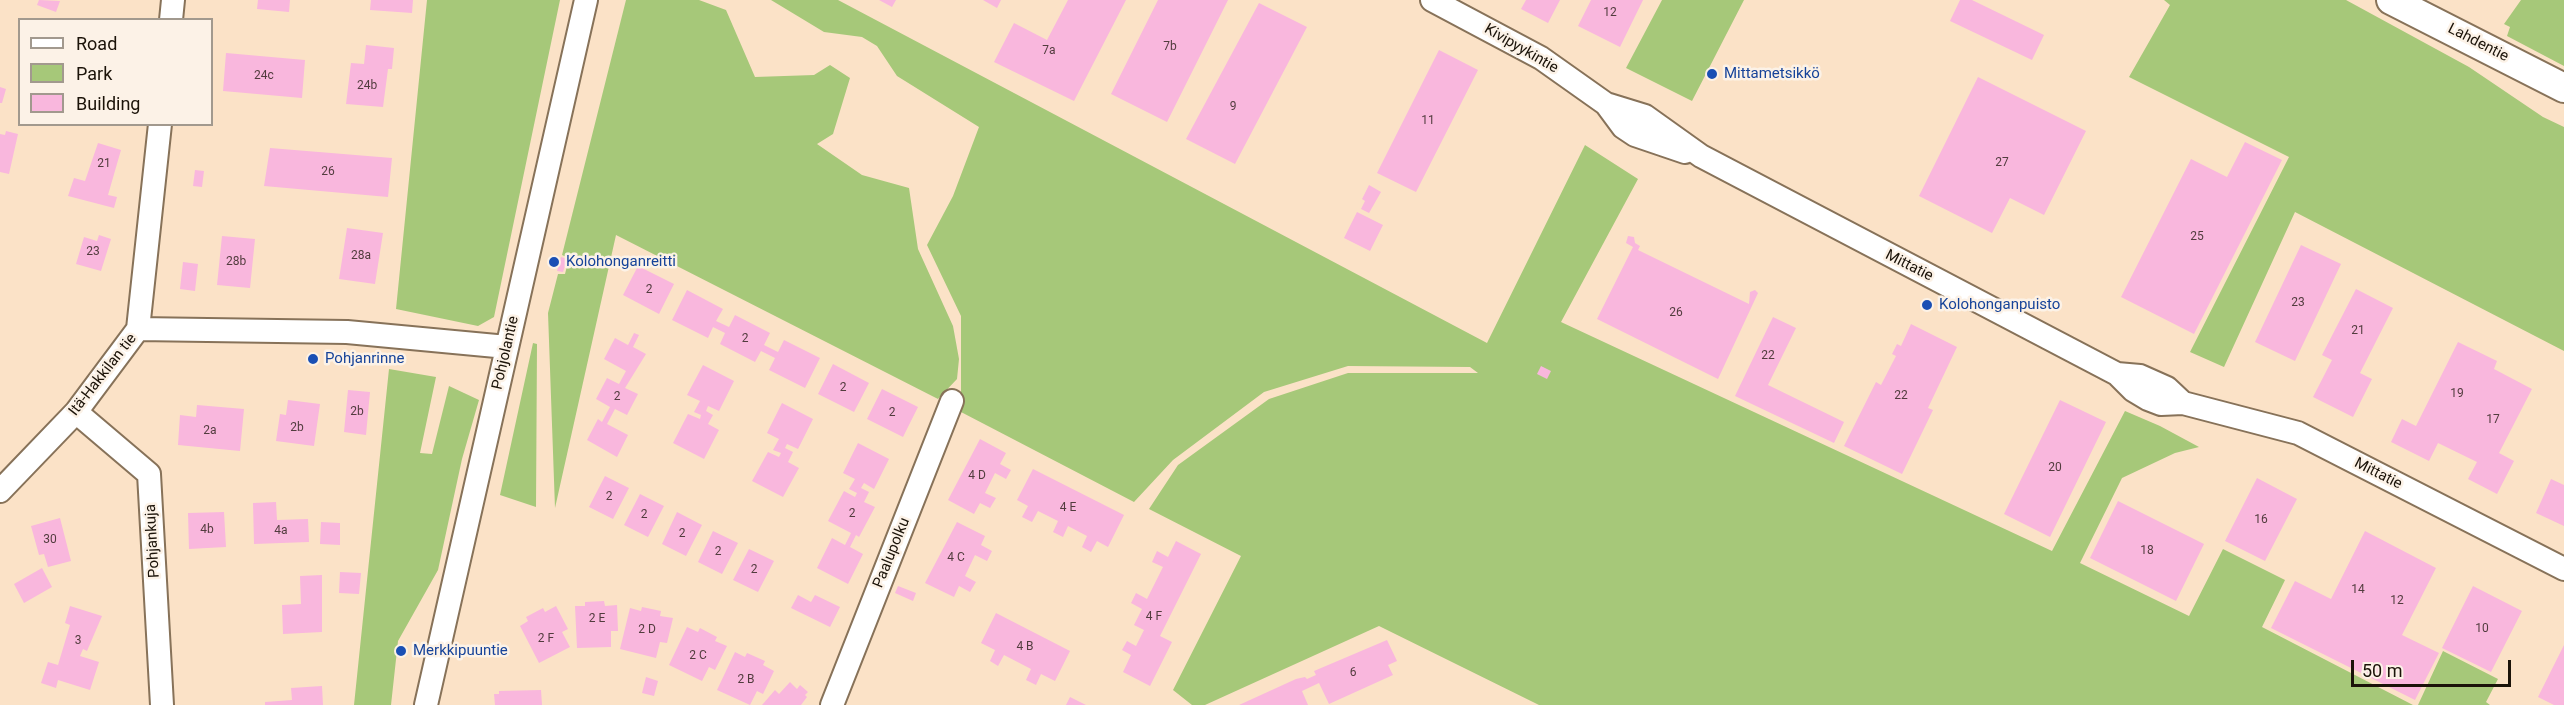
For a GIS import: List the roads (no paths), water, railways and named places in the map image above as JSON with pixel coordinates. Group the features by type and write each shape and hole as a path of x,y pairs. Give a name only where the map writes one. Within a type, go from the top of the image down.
{"main road":[{"name":"Lahdentie","path":"2392,0 2564,88"}],"street":[{"path":"171,18 173,0"},
{"name":"Pohjolantie","path":"426,705 586,0"},
{"name":"Kivipyykintie","path":"1432,0 1541,58 1606,104 1623,127 1640,125"},
{"name":"Mittatie","path":"1640,125 2117,374 2133,390 2148,399 2161,404 2183,403 2298,433 2564,569"},
{"name":"Itä-Hakkilan tie","path":"0,491 76,412 138,329 160,126"},
{"path":"138,329 347,332 507,347"},
{"name":"Paalupolku","path":"832,705 952,401"},
{"name":"Pohjankuja","path":"76,412 149,474 162,705"}],"place":[{"name":"Mittametsikkö","path":"1712,74"},
{"name":"Kolohonganreitti","path":"554,262"},
{"name":"Kolohonganpuisto","path":"1927,305"},
{"name":"Pohjanrinne","path":"313,359"},
{"name":"Merkkipuuntie","path":"401,651"}]}
